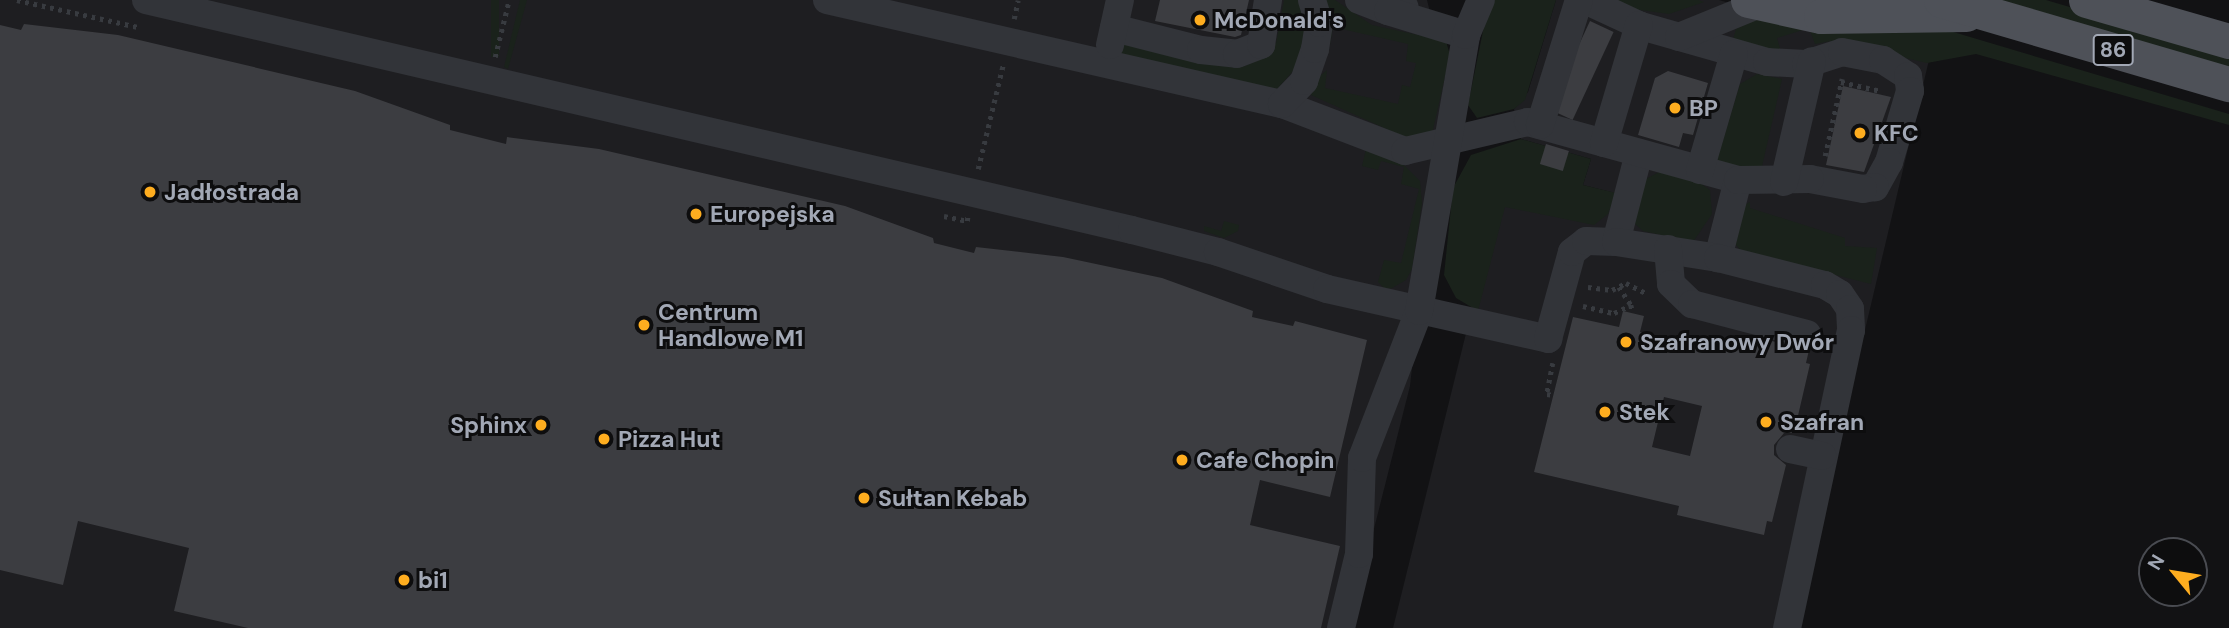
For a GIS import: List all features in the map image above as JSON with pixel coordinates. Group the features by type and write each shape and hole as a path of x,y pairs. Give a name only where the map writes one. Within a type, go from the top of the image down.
{"main road":[{"name":"86","path":"1941,0 2229,83"},
{"name":"86","path":"2086,0 2229,41"},
{"path":"1754,2 1821,16 1930,12 1998,16"}],"lane":[{"path":"146,0 1189,244 1327,289 1548,339 1572,252 1586,241 1616,242 1718,258 1825,285 1840,294 1850,309 1851,330 1787,628"},
{"path":"827,0 1282,104 1405,151 1439,190"},
{"path":"1104,64 1120,0"},
{"path":"1114,28 1201,50 1237,54 1261,45 1268,0"},
{"path":"1282,104 1304,80 1315,49 1319,23 1312,0"},
{"path":"1359,0 1466,35"},
{"path":"1388,11 1420,0"},
{"path":"1461,0 1466,35"},
{"path":"1341,628 1359,554 1362,458 1419,311 1466,35 1482,0"},
{"path":"1540,125 1579,0"},
{"path":"1405,151 1515,122 1540,125 1738,180 1819,180 1863,189 1878,184 1900,95 1908,76 1883,60 1842,52 1787,65 1734,54 1639,25 1585,0"},
{"path":"1679,37 1754,2"},
{"path":"1604,143 1639,25"},
{"path":"1700,170 1734,54"},
{"path":"1787,181 1812,61"},
{"path":"1787,181 1846,205 1868,205 1879,200 1894,174 1900,95"},
{"path":"1616,242 1639,153"},
{"path":"1718,258 1738,180"},
{"path":"1668,249 1671,284 1692,304 1807,334"},
{"path":"1790,449 1822,456"}],"path":[{"path":"489,80 509,0"},
{"path":"1819,180 1843,74"},
{"path":"1841,82 1900,95"},
{"path":"1573,313 1585,288 1619,287 1626,283 1639,287 1652,297"},
{"path":"1619,287 1633,313"},
{"path":"1578,306 1614,313 1630,305"},
{"path":"1554,395 1547,394 1555,357"}],"shaded area":[{"name":"Centrum Handlowe M1","path":"0,0 1427,0 1445,72 1410,386 1349,628 0,628"},
{"path":"491,0 499,0 499,57 491,57"},
{"path":"520,0 527,0 508,69 504,67"},
{"path":"1284,0 1304,0 1309,27 1300,63 1278,88 1270,90 1124,57 1121,52 1125,42 1245,66 1261,59 1276,43"},
{"path":"1322,0 1335,0 1372,25 1446,41 1450,55 1432,134 1411,140 1311,95 1315,80 1327,70 1325,88 1398,104 1402,85 1410,87 1416,63 1406,61 1408,44 1333,27 1330,45"},
{"path":"1494,0 1556,0 1525,100 1514,109 1477,118 1468,105 1485,21"},
{"path":"1556,0 1719,0 1929,60 1809,566 1780,628 1393,628 1506,172 1615,193 1583,185 1591,159 1521,139 1514,109 1528,92"},
{"path":"1616,0 1704,2 1669,14 1633,9"},
{"path":"1993,0 2046,0 2229,54 2229,68"},
{"path":"1762,17 1940,28 2229,114 2229,125 1976,54 1927,63 1831,41 1815,44 1809,28 1777,38 1782,55 1732,43 1736,29"},
{"path":"1757,74 1782,79 1760,175 1716,163 1740,84"},
{"path":"1521,139 1591,159 1583,185 1616,193 1608,214 1594,225 1505,207 1478,311 1456,298 1444,275 1453,188 1471,155"},
{"path":"1356,143 1405,166 1420,181 1422,203 1412,269 1406,280 1392,288 1385,289 1378,282 1384,260 1401,263 1419,189 1401,184 1404,167 1381,161 1378,170 1362,166 1366,149"},
{"path":"1659,172 1700,183 1710,190 1712,214 1693,242 1643,231 1634,223 1642,181"},
{"path":"1750,202 1750,208 1845,238 1845,246 1877,248 1871,284 1741,251 1736,245 1742,206"},
{"path":"1224,221 1239,225 1238,231 1224,238 1204,231 1204,226 1221,231"}],"building":[{"name":"McDonald's","path":"1160,0 1249,0 1241,35 1235,37 1155,21"},
{"path":"1590,21 1614,32 1573,120 1549,109"},
{"name":"Centrum Handlowe M1","path":"24,24 118,35 355,91 450,125 450,130 506,144 507,137 599,149 845,206 933,238 934,243 974,253 976,247 1063,257 1162,278 1253,311 1252,317 1293,326 1295,321 1367,340 1330,497 1260,480 1250,525 1340,546 1321,628 248,628 174,611 189,548 78,521 63,585 0,570 0,25 21,30"},
{"name":"BP","path":"1668,71 1708,83 1693,135 1683,133 1679,147 1638,135 1655,78"},
{"name":"KFC","path":"1843,86 1891,97 1864,172 1826,165"},
{"path":"1546,144 1569,151 1563,171 1540,164"},
{"path":"1623,311 1644,316 1640,332 1722,351 1747,335 1809,350 1806,363 1810,364 1794,433 1784,433 1774,445 1774,455 1786,465 1772,522 1767,521 1764,535 1677,515 1679,506 1534,472 1573,317 1619,327","holes":["1664,397 1702,406 1690,456 1652,447"]}],"place":[{"name":"McDonald's","path":"1200,20"},
{"name":"BP","path":"1675,108"},
{"name":"KFC","path":"1860,133"},
{"name":"Jadłostrada","path":"150,192"},
{"name":"Europejska","path":"696,214"},
{"name":"Centrum Handlowe M1","path":"644,325"},
{"name":"Szafranowy Dwór","path":"1626,342"},
{"name":"Stek","path":"1605,412"},
{"name":"Szafran","path":"1766,422"},
{"name":"Sphinx","path":"541,425"},
{"name":"Pizza Hut","path":"604,439"},
{"name":"Cafe Chopin","path":"1182,460"},
{"name":"Sułtan Kebab","path":"864,498"},
{"name":"bi1","path":"404,580"}]}
